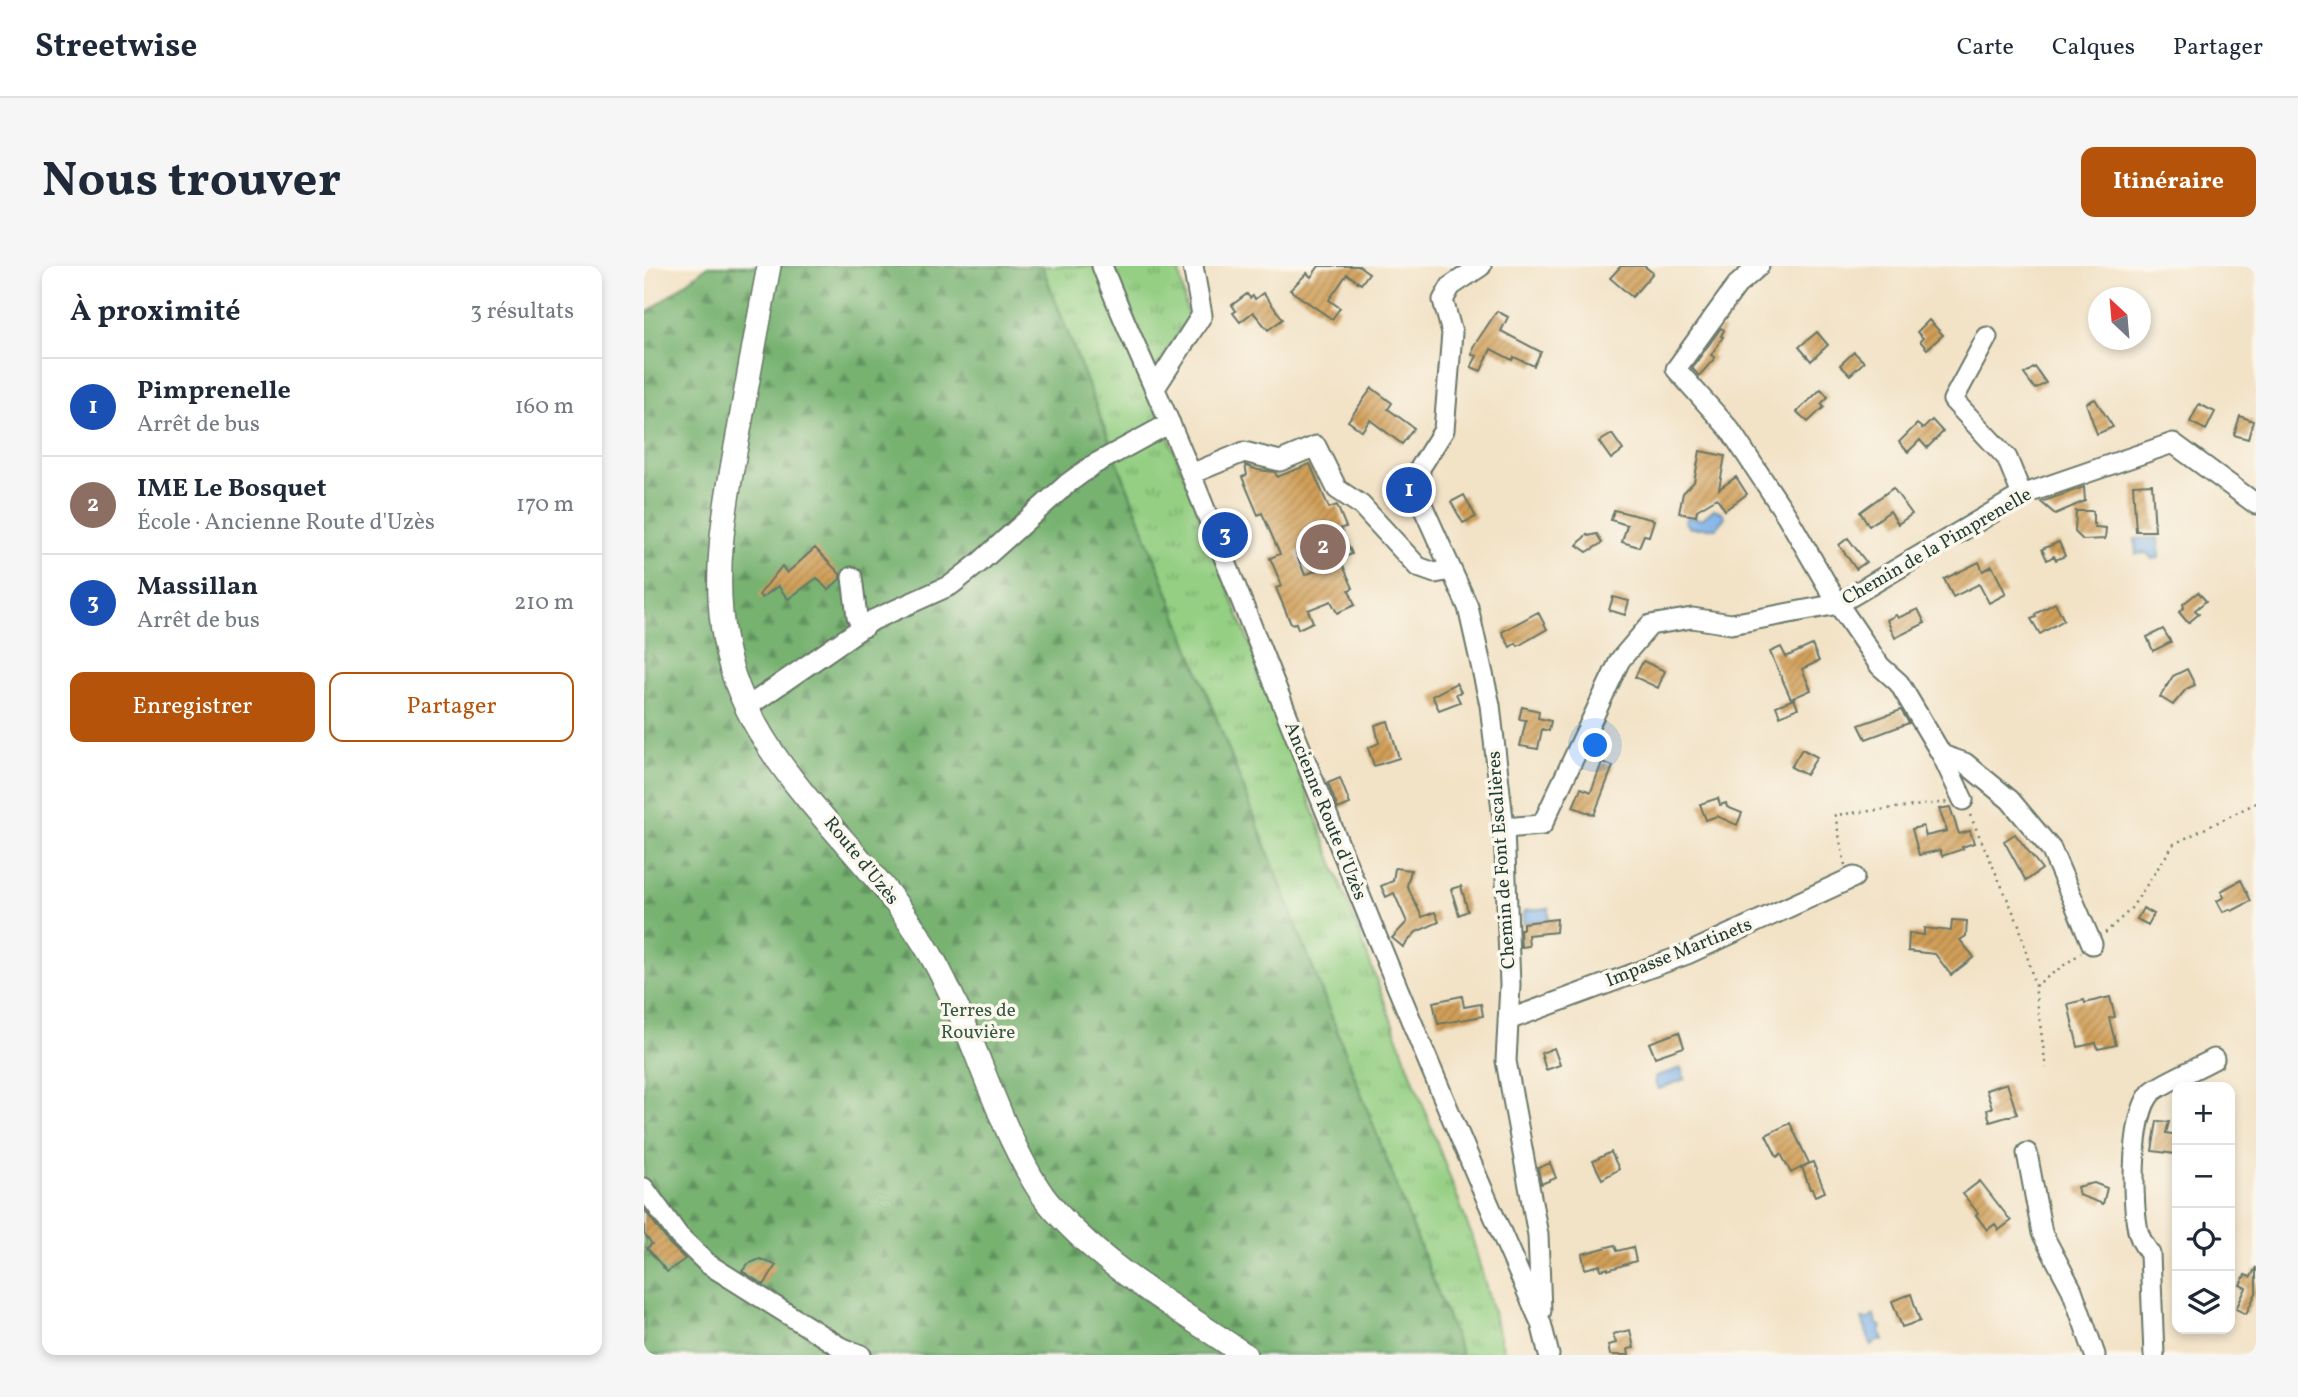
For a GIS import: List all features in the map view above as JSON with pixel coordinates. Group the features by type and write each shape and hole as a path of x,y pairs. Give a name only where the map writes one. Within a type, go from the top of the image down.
{"main road":[{"name":"Route d'Uzès","path":"769,266 733,461 720,552 719,598 725,643 738,689 759,730 785,769 878,880 931,955 953,996 1004,1123 1023,1163 1046,1199 1080,1236 1119,1268 1245,1355"}],"street":[{"name":"Ancienne Route d'Uzès","path":"1102,266 1191,474 1390,970 1541,1323 1549,1355"},
{"path":"1154,388 1202,315 1194,266"},
{"name":"Chemin de Font Escalières","path":"1481,266 1451,286 1443,300 1451,332 1444,430 1420,468 1419,498 1468,607 1490,705 1504,828 1510,985 1506,1061 1538,1235 1541,1323"},
{"path":"1759,266 1737,285 1676,369 1730,430 1787,516 1838,604 1881,666 1899,683 1942,755 1963,800"},
{"path":"1987,337 1952,400 2007,458 2022,495"},
{"path":"747,707 873,620 951,585 1084,472 1131,442 1170,423"},
{"name":"Chemin de la Pimprenelle","path":"1504,828 1542,825 1620,660 1650,625 1692,618 1731,624 1838,604 2022,495 2173,443 2256,504"},
{"path":"1191,474 1244,452 1280,461 1316,446 1337,489 1362,505 1418,567 1435,573 1451,570"},
{"path":"852,577 857,617 864,627"},
{"path":"1942,755 1965,763 2010,800 2051,849 2092,944"},
{"name":"Impasse Martinets","path":"1508,1020 1687,954 1851,878"},
{"path":"2154,1355 2150,1254 2141,1241 2136,1212 2134,1163 2141,1115 2152,1092 2214,1059"},
{"path":"2027,1153 2042,1233 2072,1290 2095,1355"},
{"path":"644,1188 679,1236 708,1264 840,1347 861,1355"}],"path":[{"path":"1851,878 1835,816 1963,800 2019,925 2035,986 2046,1068"},
{"path":"2035,986 2092,944 2130,910 2174,844 2256,803"}],"green space":[{"name":"Terres de Rouvière","path":"708,266 1042,266 1462,1355 644,1355 644,315"},
{"path":"1042,266 1102,266 1286,737 1471,1234 1505,1355 1462,1355"},
{"path":"1113,266 1178,266 1188,318 1155,370"}],"water":[{"path":"1714,509 1722,512 1725,517 1716,528 1690,528 1685,522 1686,517 1702,519"},
{"path":"2158,538 2159,558 2152,559 2147,553 2136,554 2135,539"},
{"path":"1549,908 1549,920 1523,923 1524,911"},
{"path":"1681,1068 1685,1079 1659,1089 1655,1077"},
{"path":"1874,1315 1877,1324 1882,1327 1880,1331 1883,1341 1876,1341 1871,1345 1862,1319 1869,1319"}],"building":[{"path":"1319,266 1359,266 1369,273 1361,284 1347,274 1329,300 1340,308 1332,319 1290,290 1307,273 1311,277"},
{"path":"1621,266 1644,266 1653,273 1632,297 1610,278"},
{"path":"1263,293 1283,319 1268,330 1253,312 1240,322 1233,313 1236,311 1232,305 1247,294 1255,299"},
{"path":"1497,311 1508,317 1501,331 1541,352 1534,366 1514,357 1512,360 1491,349 1481,371 1471,367 1477,356 1472,355 1473,347"},
{"path":"1929,320 1943,335 1927,349 1920,341 1923,338 1917,332"},
{"path":"1721,328 1724,330 1721,336 1723,337 1711,355 1715,358 1699,376 1692,368"},
{"path":"1817,332 1828,345 1811,361 1799,347"},
{"path":"1854,352 1864,362 1850,375 1840,365"},
{"path":"2035,367 2046,383 2035,389 2024,374"},
{"path":"1372,388 1392,403 1388,409 1414,428 1402,444 1370,420 1362,431 1348,421"},
{"path":"1821,389 1828,397 1821,404 1824,407 1808,422 1797,412"},
{"path":"2095,399 2113,427 2097,434 2086,403"},
{"path":"2199,404 2215,412 2206,430 2190,422"},
{"path":"2240,416 2253,421 2248,439 2234,435"},
{"path":"1932,420 1943,432 1927,448 1920,440 1908,452 1899,442 1917,424 1923,429"},
{"path":"1612,434 1623,450 1611,459 1599,442"},
{"path":"1700,451 1725,456 1719,489 1736,477 1747,494 1725,510 1717,498 1697,510 1696,516 1679,513 1683,493 1694,482"},
{"path":"1310,464 1329,508 1337,505 1346,527 1341,528 1352,554 1340,559 1353,588 1349,590 1355,605 1337,613 1331,601 1308,610 1313,622 1298,629 1296,623 1291,624 1276,588 1282,586 1270,558 1280,554 1262,513 1258,515 1242,477 1247,475 1245,465 1275,472 1277,477","holes":["1316,545 1325,567 1305,575 1296,553"]},
{"path":"2152,484 2155,531 2136,531 2133,485"},
{"path":"2084,487 2085,501 2055,514 2041,502"},
{"path":"1893,488 1912,514 1898,524 1890,511 1869,526 1860,512"},
{"path":"1464,495 1476,517 1463,523 1451,502"},
{"path":"1614,510 1654,520 1649,536 1644,535 1639,547 1622,542 1627,525 1611,520"},
{"path":"2076,511 2093,511 2095,527 2106,528 2105,539 2083,540 2075,532"},
{"path":"1587,534 1597,534 1602,543 1587,552 1577,545"},
{"path":"1848,538 1866,562 1856,569 1839,545"},
{"path":"2059,542 2065,556 2056,560 2054,556 2047,560 2042,549"},
{"path":"815,548 840,574 840,579 828,590 817,578 788,599 778,586 762,598 759,595 782,566 787,573"},
{"path":"1979,562 1983,571 1992,566 2006,594 1989,603 1979,584 1953,597 1944,579"},
{"path":"2198,592 2206,601 2195,610 2199,614 2188,623 2179,612 2184,607 2183,604"},
{"path":"1613,597 1629,601 1625,615 1609,610"},
{"path":"2055,603 2064,620 2040,634 2031,619"},
{"path":"1918,609 1925,623 1895,638 1887,620"},
{"path":"1538,612 1547,629 1518,646 1516,643 1510,647 1502,632"},
{"path":"2163,629 2171,642 2153,651 2147,637"},
{"path":"1812,645 1819,661 1802,669 1811,690 1791,699 1770,652 1781,647 1786,657"},
{"path":"1643,661 1665,671 1658,688 1635,677"},
{"path":"2187,669 2195,685 2186,689 2173,705 2160,697 2173,676"},
{"path":"1456,683 1461,692 1456,694 1460,702 1439,710 1432,696"},
{"path":"1794,699 1798,708 1780,716 1776,706"},
{"path":"1522,707 1539,711 1538,718 1551,721 1549,731 1542,729 1538,749 1520,746 1526,720 1519,719"},
{"path":"1901,710 1909,723 1866,739 1859,725"},
{"path":"1388,721 1399,758 1374,766 1368,748 1379,743 1375,725"},
{"path":"1802,749 1817,757 1806,775 1791,767"},
{"path":"1602,762 1613,766 1594,815 1573,807 1581,788 1591,792"},
{"path":"1340,778 1350,804 1338,809 1328,783"},
{"path":"1718,798 1720,805 1726,803 1727,807 1742,813 1737,825 1717,816 1706,820 1700,804"},
{"path":"1950,807 1959,834 1970,831 1974,843 1942,856 1940,850 1919,855 1912,829 1923,826 1926,836 1947,831 1939,809"},
{"path":"2015,834 2042,869 2026,881 2004,841"},
{"path":"1395,868 1411,870 1407,886 1422,917 1435,912 1439,922 1416,932 1403,947 1392,938 1407,922 1394,893 1386,897 1381,886 1393,881"},
{"path":"2241,880 2251,901 2232,911 2230,909 2223,912 2217,901 2224,897 2221,891"},
{"path":"1461,886 1468,911 1459,915 1451,889"},
{"path":"2143,908 2154,914 2148,925 2137,919"},
{"path":"1557,919 1556,932 1528,935 1529,946 1521,947 1520,929 1523,929 1523,923"},
{"path":"1952,920 1967,921 1966,936 1960,940 1974,957 1951,975 1935,954 1908,951 1909,933 1924,935 1924,928 1951,931"},
{"path":"1462,996 1464,1007 1481,1004 1483,1016 1438,1024 1433,1002"},
{"path":"2110,997 2115,1017 2109,1018 2116,1045 2098,1049 2096,1043 2078,1047 2068,1004"},
{"path":"1679,1032 1684,1047 1655,1057 1649,1043"},
{"path":"1554,1048 1560,1065 1546,1070 1541,1053"},
{"path":"2007,1083 2017,1114 1990,1122 1987,1110 1992,1108 1986,1090"},
{"path":"2157,1121 2169,1122 2166,1133 2172,1134 2172,1154 2152,1151"},
{"path":"1790,1123 1809,1163 1791,1173 1781,1154 1777,1157 1766,1135"},
{"path":"1611,1152 1619,1169 1602,1179 1593,1161"},
{"path":"1813,1162 1825,1192 1815,1196 1802,1167"},
{"path":"1550,1163 1556,1178 1541,1184 1538,1168"},
{"path":"1980,1181 2011,1221 1999,1230 1995,1224 1987,1230 1963,1194"},
{"path":"2094,1183 2107,1188 2103,1204 2079,1195 2077,1187"},
{"path":"644,1209 669,1243 685,1259 667,1272 647,1248 652,1244 644,1234"},
{"path":"1615,1245 1617,1251 1633,1247 1636,1261 1608,1270 1601,1270 1600,1265 1585,1269 1582,1254"},
{"path":"760,1259 776,1265 764,1285 742,1271 748,1264"},
{"path":"2256,1267 2256,1293 2246,1314 2236,1309 2246,1288 2240,1285 2245,1275 2251,1277"},
{"path":"1911,1294 1920,1321 1902,1327 1892,1301"},
{"path":"1630,1330 1634,1348 1628,1349 1629,1355 1610,1355 1608,1345 1616,1343 1613,1334"}],"place":[{"name":"Pimprenelle","path":"1409,490"},
{"name":"Massillan","path":"1225,535"},
{"name":"IME Le Bosquet","path":"1323,547"}]}
